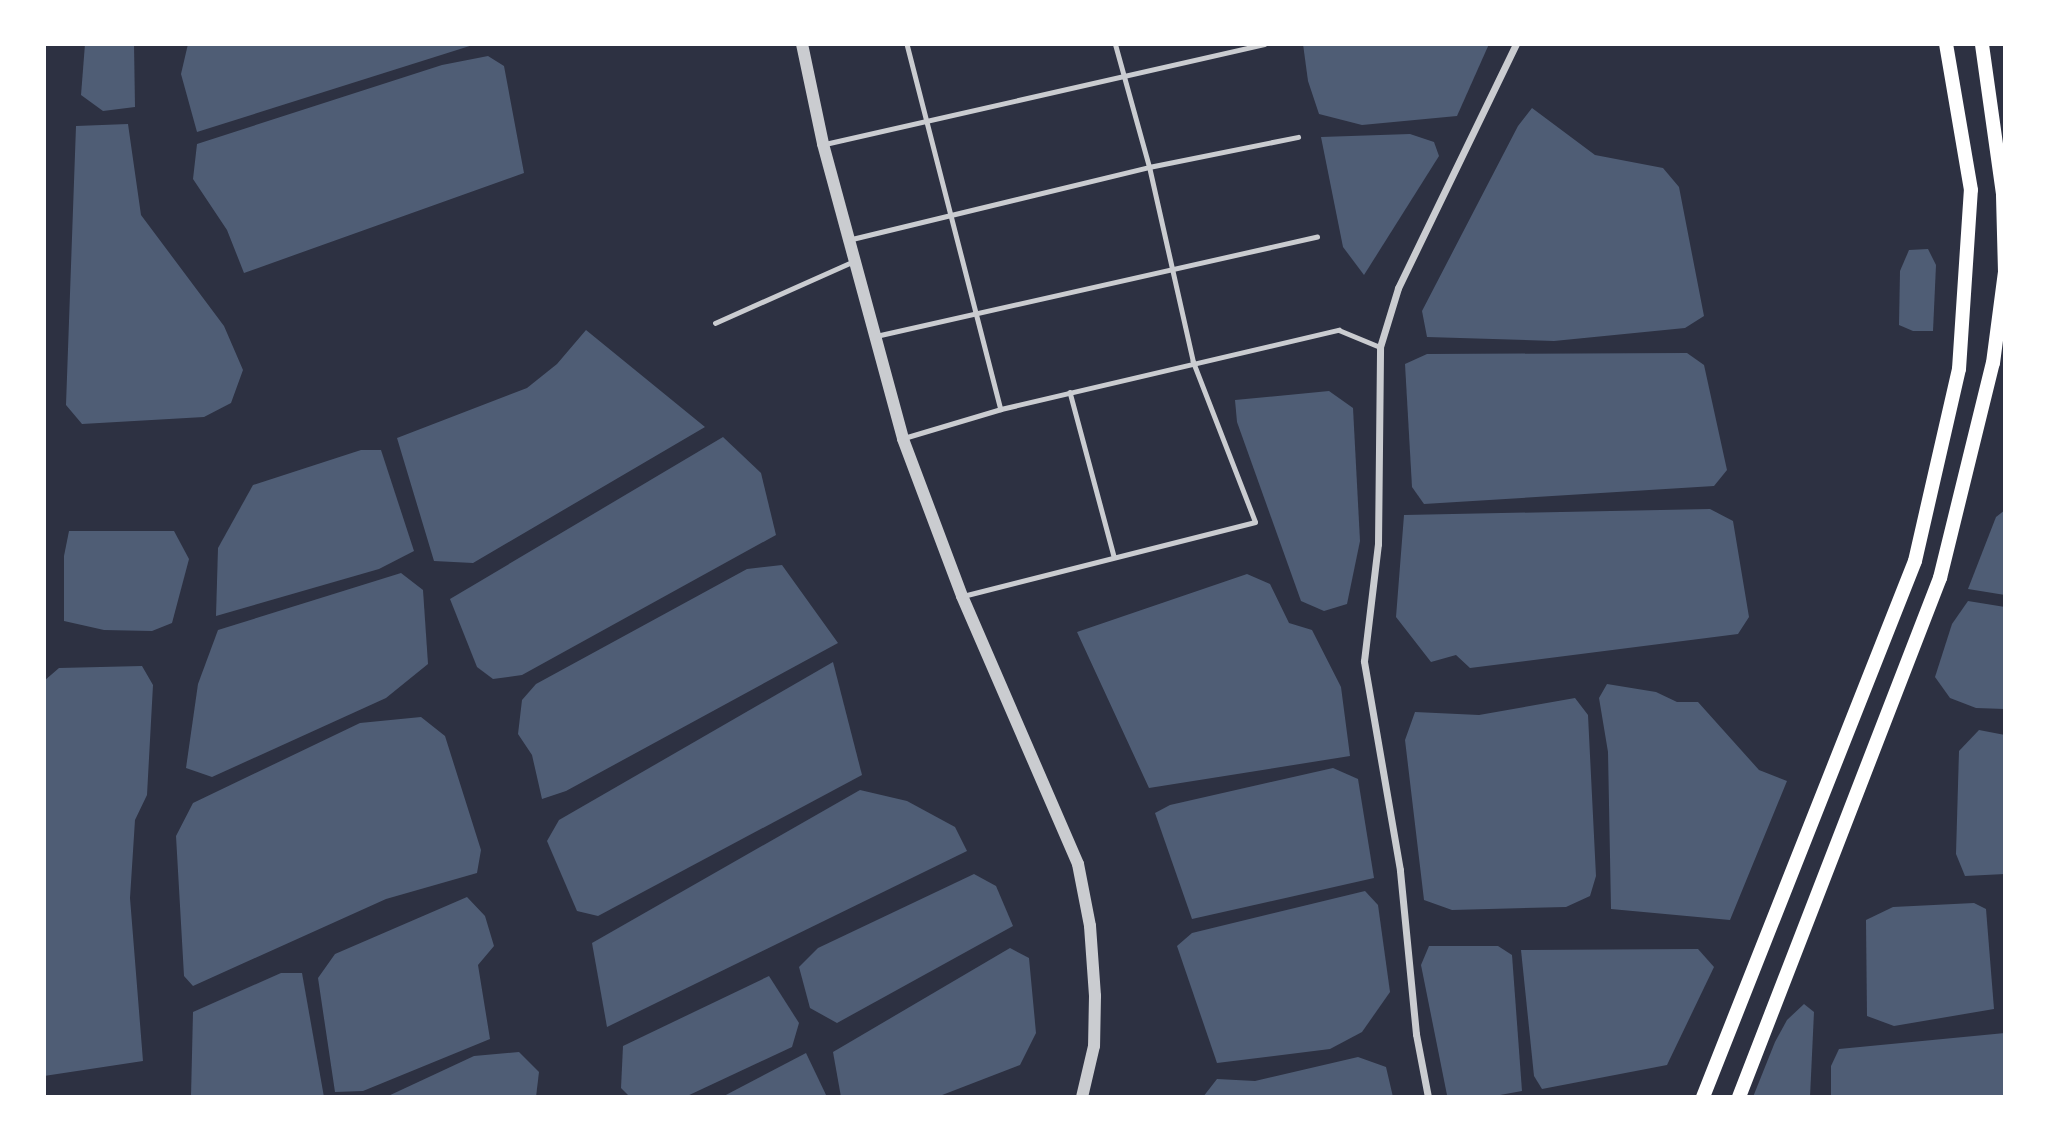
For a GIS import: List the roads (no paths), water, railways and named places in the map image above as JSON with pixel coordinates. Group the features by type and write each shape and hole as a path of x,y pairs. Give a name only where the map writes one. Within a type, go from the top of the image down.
{"main road":[{"path":"1703,1097 1915,561 1959,369 1972,190 1946,44"},
{"path":"1739,1097 1940,578 1993,363 2005,272 2003,194 1982,44"}],"street":[{"path":"802,44 822,145 872,337 903,439 962,596 1078,864 1090,926 1094,996 1094,1046 1082,1097"},
{"path":"1428,1097 1416,1034 1400,870 1364,661 1378,544 1380,347 1408,264 1516,44"}],"lane":[{"path":"907,44 1001,409"},
{"path":"962,596 1255,523 1193,362 1149,167 1115,44"},
{"path":"822,145 1264,44"},
{"path":"847,240 1149,167 1298,137"},
{"path":"872,337 1172,266 1317,237"},
{"path":"715,323 853,261"},
{"path":"903,439 1001,409 1339,330 1380,347"},
{"path":"1070,392 1114,556"}],"water":[{"path":"85,44 134,44 135,107 103,111 81,95"},
{"path":"188,44 476,44 197,132 181,74"},
{"path":"1303,44 1489,44 1457,116 1362,125 1319,114 1308,81"},
{"path":"488,56 504,66 524,173 244,273 227,230 193,179 197,144 442,65"},
{"path":"1532,108 1595,155 1663,168 1679,187 1704,316 1685,328 1554,341 1427,337 1422,311 1518,126"},
{"path":"128,124 141,215 224,326 243,370 231,403 204,417 82,424 66,405 76,126"},
{"path":"1410,134 1434,142 1439,156 1364,275 1343,247 1321,137"},
{"path":"1928,249 1936,265 1933,331 1913,331 1899,325 1900,271 1909,250"},
{"path":"586,330 705,427 473,563 434,561 397,438 527,388 557,364"},
{"path":"1687,353 1704,365 1727,470 1714,486 1424,504 1412,487 1405,364 1427,354"},
{"path":"1329,391 1353,408 1360,541 1347,604 1324,611 1301,601 1237,422 1235,400"},
{"path":"723,437 761,473 776,535 522,675 493,679 477,667 450,599"},
{"path":"361,450 381,450 414,551 379,569 216,616 218,548 253,485"},
{"path":"1710,509 1733,521 1749,617 1738,634 1470,668 1456,655 1431,662 1396,617 1404,515"},
{"path":"2005,510 2005,595 1968,589 1996,517"},
{"path":"69,531 174,531 189,559 172,623 152,631 104,630 64,621 64,556"},
{"path":"782,565 838,643 566,791 542,799 532,755 518,734 522,700 536,684 747,569"},
{"path":"401,573 423,590 428,664 386,698 212,777 186,768 198,684 218,630"},
{"path":"1247,574 1270,584 1289,623 1312,630 1341,687 1350,756 1149,788 1077,632"},
{"path":"1968,601 2005,607 2005,709 1976,708 1950,698 1935,677 1952,624"},
{"path":"833,662 862,775 598,916 577,911 547,841 559,820"},
{"path":"142,666 153,685 147,795 135,820 130,898 143,1061 44,1076 44,681 59,668"},
{"path":"1607,684 1656,692 1677,702 1698,702 1759,770 1787,781 1730,920 1611,909 1608,752 1599,698"},
{"path":"1575,698 1588,715 1596,876 1590,896 1566,907 1452,910 1424,900 1405,740 1415,712 1479,715"},
{"path":"421,717 445,736 481,850 477,873 386,899 193,986 184,976 176,836 193,803 360,723"},
{"path":"1979,730 2005,735 2005,874 1965,876 1956,854 1959,751"},
{"path":"1333,768 1358,779 1374,878 1192,919 1155,813 1170,805"},
{"path":"860,790 907,801 955,827 967,851 607,1027 592,943"},
{"path":"974,874 996,886 1013,926 837,1023 810,1008 799,967 818,948"},
{"path":"1365,891 1378,905 1390,992 1362,1032 1330,1049 1217,1063 1177,946 1192,933"},
{"path":"467,897 485,916 494,946 478,965 490,1039 363,1091 335,1092 318,978 335,954"},
{"path":"1974,903 1986,909 1994,1009 1894,1026 1867,1016 1866,920 1893,907"},
{"path":"1429,946 1498,946 1512,955 1522,1091 1489,1097 1447,1095 1421,965"},
{"path":"1010,948 1029,958 1036,1033 1020,1065 937,1097 841,1097 833,1052"},
{"path":"1698,949 1714,967 1667,1065 1542,1089 1534,1076 1521,950"},
{"path":"281,973 302,973 324,1097 191,1097 193,1012"},
{"path":"769,976 799,1023 792,1047 685,1097 630,1097 621,1088 623,1046"},
{"path":"1804,1004 1814,1012 1810,1097 1753,1097 1787,1020"},
{"path":"2005,1033 2005,1097 1831,1097 1831,1066 1839,1049"},
{"path":"519,1052 539,1072 536,1097 386,1097 474,1056"},
{"path":"806,1053 827,1097 722,1097"},
{"path":"1358,1057 1386,1067 1393,1097 1203,1097 1217,1079 1255,1081"}]}
